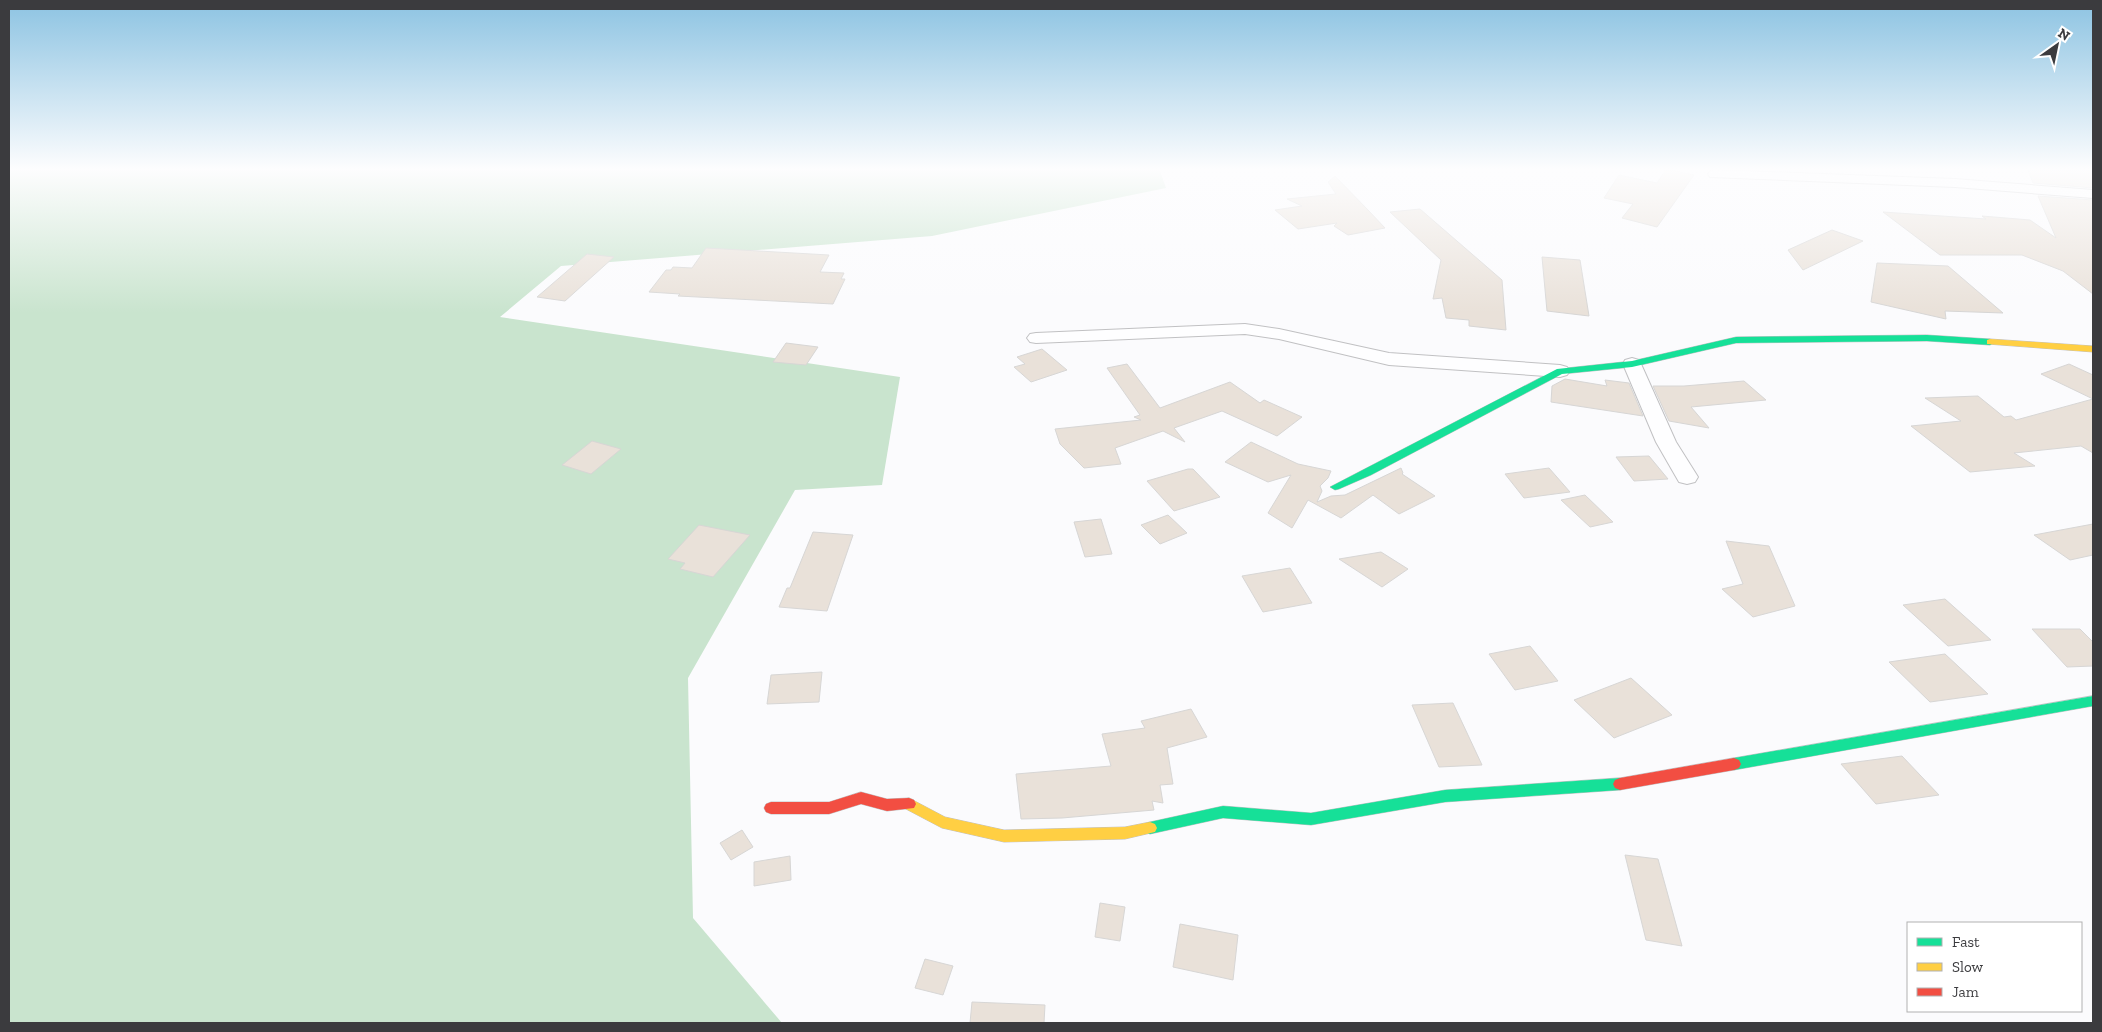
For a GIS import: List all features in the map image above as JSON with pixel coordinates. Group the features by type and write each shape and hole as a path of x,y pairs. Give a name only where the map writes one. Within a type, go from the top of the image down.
{"street":[{"path":"1036,338 1245,329 1279,334 1388,359 1560,371 1632,364 1736,340 1927,338 2093,349"},
{"path":"1632,364 1666,442 1687,477"},
{"path":"1335,487 1367,474 1560,371"},
{"path":"770,808 829,808 862,798 887,805 908,803 942,822 1004,836 1125,833 1223,812 1311,819 1444,796 1607,786 2093,701"}],"green space":[{"path":"9,216 1029,216 932,236 561,266 500,317 900,377 882,485 795,490 688,678 693,918 782,1023 9,1023"}],"building":[{"path":"1282,216 1374,216 1385,228 1348,235 1334,226 1337,223 1298,229"},
{"path":"1394,216 1428,216 1502,280 1506,330 1469,326 1469,320 1446,318 1442,298 1433,299 1441,260"},
{"path":"1623,216 1665,216 1657,227 1622,218"},
{"path":"1889,216 1944,216 1986,219 1982,216 1984,216 2030,220 2056,238 2047,216 2093,216 2093,294 2063,271 2022,255 1940,255"},
{"path":"1832,230 1863,241 1803,270 1788,250"},
{"path":"706,248 829,255 820,272 844,273 841,279 845,279 833,304 678,296 680,294 649,292 666,270 671,270 673,267 692,268"},
{"path":"587,254 614,257 565,301 537,297"},
{"path":"1542,257 1580,260 1589,316 1547,311"},
{"path":"1877,263 1948,266 2003,313 1945,311 1946,319 1871,302"},
{"path":"786,343 818,347 806,365 773,362"},
{"path":"1042,349 1067,370 1031,382 1014,367 1025,364 1017,357"},
{"path":"1127,364 1160,408 1230,382 1260,403 1264,400 1302,417 1277,436 1222,411 1174,428 1185,442 1163,431 1115,448 1121,464 1084,468 1060,444 1055,429 1141,420 1134,417 1140,415 1107,368"},
{"path":"2069,364 2093,375 2093,399 2041,374"},
{"path":"1565,379 1607,386 1605,380 1629,383 1643,416 1551,402 1552,386"},
{"path":"1744,381 1766,400 1691,407 1709,428 1669,421 1653,386 1684,386"},
{"path":"1978,396 2004,417 2011,416 2016,420 2093,399 2093,453 2081,446 2014,453 2035,466 1970,472 1911,426 1961,421 1925,398"},
{"path":"592,441 621,449 591,474 562,465"},
{"path":"1251,442 1298,464 1331,471 1328,478 1320,486 1322,491 1317,502 1331,496 1345,495 1401,468 1402,474 1435,496 1399,514 1373,495 1341,518 1308,500 1292,528 1268,513 1291,475 1268,482 1225,462"},
{"path":"1649,456 1668,479 1634,481 1616,457"},
{"path":"1549,468 1570,492 1524,498 1505,474"},
{"path":"1193,469 1220,497 1174,511 1147,481"},
{"path":"1585,495 1613,522 1590,527 1561,500"},
{"path":"1168,515 1187,533 1160,544 1141,525"},
{"path":"1101,519 1112,554 1085,557 1074,522"},
{"path":"2093,524 2093,555 2070,560 2034,535"},
{"path":"699,525 750,535 713,577 680,569 685,563 668,559"},
{"path":"813,532 853,535 827,611 779,607 787,588 790,588"},
{"path":"1726,541 1769,546 1795,606 1753,617 1722,589 1743,584"},
{"path":"1381,552 1408,569 1382,587 1339,559"},
{"path":"1290,568 1312,603 1263,612 1242,576"},
{"path":"1945,599 1991,640 1948,646 1903,605"},
{"path":"2032,629 2080,629 2093,642 2093,666 2067,667"},
{"path":"1530,646 1558,681 1515,690 1489,654"},
{"path":"1945,654 1988,694 1930,702 1889,662"},
{"path":"822,672 819,702 767,704 771,675"},
{"path":"1631,678 1672,715 1614,738 1574,700"},
{"path":"1453,703 1482,765 1439,767 1412,705"},
{"path":"1191,709 1207,737 1167,748 1173,784 1160,785 1163,803 1152,801 1154,810 1062,818 1021,819 1016,774 1111,766 1102,734 1145,728 1141,721"},
{"path":"1902,756 1939,795 1876,804 1841,764"},
{"path":"742,830 753,847 731,860 720,843"},
{"path":"1625,855 1658,859 1682,946 1646,940"},
{"path":"790,856 791,880 754,886 754,862"},
{"path":"1100,903 1125,907 1120,941 1095,937"},
{"path":"1180,924 1238,935 1233,980 1173,967"},
{"path":"925,959 953,966 943,995 915,988"},
{"path":"972,1002 1045,1005 1044,1023 970,1023"}],"traffic: fast":[{"path":"1335,487 1367,473 1560,371 1632,364 1736,340 1927,338 1990,342"},
{"path":"1734,764 2093,701"},
{"path":"1150,828 1223,812 1311,819 1445,796 1620,784"}],"traffic: slow":[{"path":"1990,342 2093,349"},
{"path":"909,804 942,822 1004,836 1125,833 1150,828"}],"traffic: jam":[{"path":"1620,784 1734,764"},
{"path":"771,808 829,808 861,798 887,805 909,804"}]}
